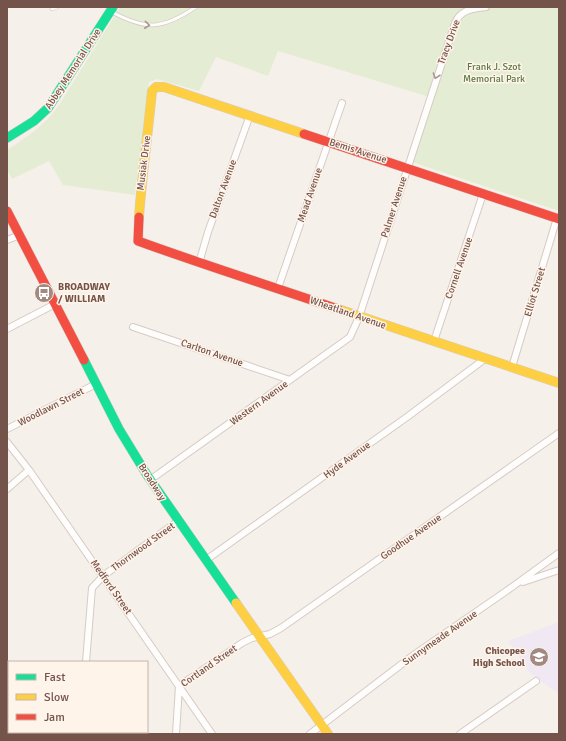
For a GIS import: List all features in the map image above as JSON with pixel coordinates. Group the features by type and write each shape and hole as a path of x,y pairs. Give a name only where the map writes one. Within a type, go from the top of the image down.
{"street":[{"name":"Tracy Drive","path":"430,96 457,18 465,11 486,7"},
{"name":"Abbey Memorial Drive","path":"7,138 34,122 48,108 112,9"},
{"name":"Bemis Avenue","path":"156,87 164,87 250,115 558,218"},
{"name":"Musiak Drive","path":"138,241 141,185 149,127 151,98 152,91 156,87"},
{"name":"Palmer Avenue","path":"358,318 430,96"},
{"name":"Mead Avenue","path":"278,288 342,103"},
{"name":"Dalton Avenue","path":"199,263 208,232 250,115"},
{"name":"Cornell Avenue","path":"434,341 483,194"},
{"name":"Broadway","path":"7,210 119,429 150,480 328,734"},
{"name":"Elliot Street","path":"512,367 558,218"},
{"path":"7,240 20,236"},
{"name":"Wheatland Avenue","path":"138,241 199,263 278,288 358,318 434,341 559,383"},
{"path":"7,329 55,304"},
{"name":"Western Avenue","path":"150,480 350,337 358,318"},
{"name":"Carlton Avenue","path":"133,327 290,380"},
{"name":"Hyde Avenue","path":"206,560 401,422 486,358"},
{"name":"Woodlawn Street","path":"7,429 96,384"},
{"name":"Goodhue Avenue","path":"260,637 281,628 559,433"},
{"name":"Medford Street","path":"7,442 29,470 212,734"},
{"path":"7,488 29,470"},
{"name":"Thornwood Street","path":"86,661 92,588 103,576 178,521"},
{"name":"Sunnymeade Avenue","path":"322,726 415,654 517,584 559,553"},
{"path":"517,584 559,570"},
{"name":"Cortland Street","path":"176,734 179,686 242,643 252,638 260,637"},
{"path":"460,734 536,680"},
{"path":"310,734 322,726"}],"lane":[{"path":"52,7 52,9 57,7"},
{"path":"112,9 126,20 146,26 153,26 174,20 196,7"}],"shaded area":[{"name":"Chicopee High School","path":"559,622 559,694 530,673 508,641"}],"green space":[{"name":"Frank J. Szot Memorial Park","path":"120,7 559,7 559,211 412,162 433,98 278,51 268,76 216,57 199,91 157,79 149,82 135,195 63,185 49,161 12,179 7,169 7,150 48,119 59,105"}],"traffic: fast":[{"path":"7,138 34,121 48,108 113,7"},
{"path":"84,360 119,429 147,475 236,603"}],"traffic: slow":[{"path":"139,217 152,91 156,87 164,87 304,134"},
{"path":"338,309 559,383"},
{"path":"236,603 328,734"}],"traffic: jam":[{"path":"304,134 559,219"},
{"path":"7,211 84,360"},
{"path":"139,217 138,241 338,309"}],"place":[{"name":"BROADWAY / WILLIAM","path":"44,293"},
{"name":"Chicopee High School","path":"539,657"}]}
